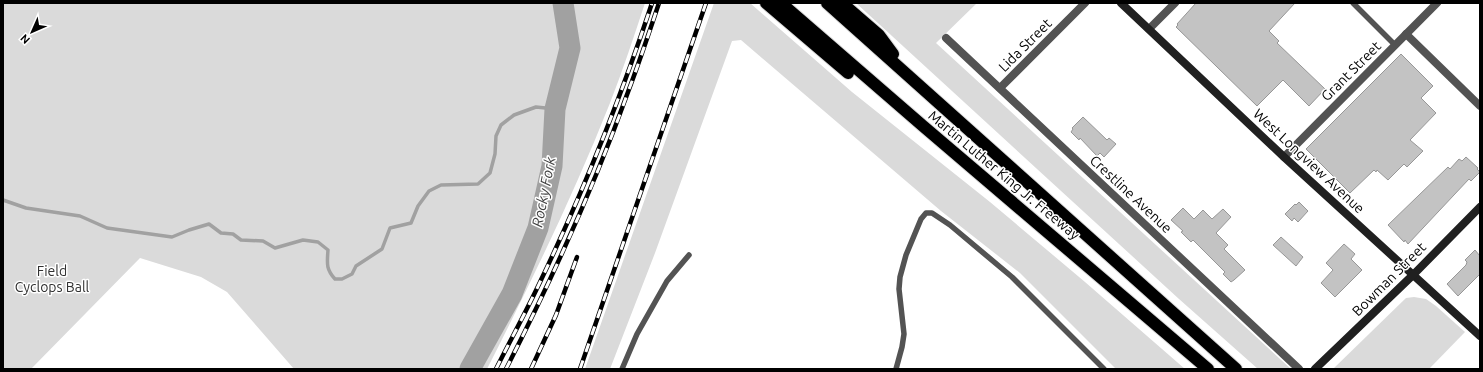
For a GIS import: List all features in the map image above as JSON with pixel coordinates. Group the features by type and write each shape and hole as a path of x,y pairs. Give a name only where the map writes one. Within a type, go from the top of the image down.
{"highway":[{"path":"766,3 849,68"},
{"name":"Martin Luther King Jr. Freeway","path":"781,3 849,68 923,126 1208,369"},
{"name":"Martin Luther King Jr. Freeway","path":"826,3 862,28 909,75 1234,367"},
{"path":"842,3 862,28"}],"street":[{"name":"Lida Street","path":"1000,88 1085,3"},
{"name":"West Longview Avenue","path":"1121,3 1284,157 1414,274 1480,336"},
{"path":"1149,29 1176,3"},
{"name":"Grant Street","path":"1284,157 1437,3"},
{"path":"1406,34 1480,106"},
{"name":"Crestline Avenue","path":"946,38 1299,369"},
{"name":"Bowman Street","path":"1315,369 1414,274 1480,207"}],"lane":[{"path":"1353,3 1395,45"},
{"path":"896,369 904,334 900,277 906,255 921,219 926,213 932,213 950,225 1012,277 1104,369"},
{"path":"622,369 637,334 667,281 689,255"}],"green space":[{"name":"Field Cyclops Ball","path":"3,3 645,3 615,91 582,171 536,271 487,369 294,369 227,292 201,277 140,258 31,369 3,369"},
{"path":"714,3 750,3 852,92 990,202 1185,369 1116,369 1020,273 941,211 741,40 732,41 655,253 610,369 585,369"},
{"path":"856,3 977,3 936,43 1291,369 1258,369 1179,299"},
{"path":"1414,297 1426,299 1465,332 1429,369 1333,369 1406,298"}],"building":[{"path":"1196,3 1295,3 1269,31 1279,41 1277,43 1325,89 1309,106 1283,80 1257,106 1176,27"},
{"path":"1401,54 1433,86 1421,98 1436,113 1410,140 1423,151 1407,167 1404,164 1388,180 1377,170 1376,172 1374,170 1350,193 1306,149"},
{"path":"1083,117 1107,140 1109,138 1116,144 1104,157 1100,153 1097,156 1080,138 1079,140 1071,132 1073,129 1072,128"},
{"path":"1466,157 1478,168 1477,169 1480,172 1471,181 1469,179 1408,244 1405,240 1404,242 1388,225 1448,167 1450,169 1459,159 1462,161"},
{"path":"1299,202 1308,211 1298,222 1294,218 1292,221 1285,214"},
{"path":"1183,208 1194,219 1203,210 1212,219 1223,209 1231,217 1216,233 1228,245 1224,249 1245,270 1234,280 1231,282 1223,274 1225,272 1193,240 1191,242 1181,232 1183,231 1171,220"},
{"path":"1281,237 1303,257 1296,266 1273,245"},
{"path":"1344,244 1355,254 1351,259 1362,270 1335,297 1321,283 1333,270 1326,263"},
{"path":"1475,250 1480,256 1480,274 1458,296 1447,284 1466,265 1467,262 1465,260"}],"waterway":[{"name":"Rocky Fork","path":"470,369 512,294 538,228 552,166 555,109 570,48 563,3"},
{"path":"3,200 26,208 80,216 107,228 172,237 209,224 221,233 233,234 241,240 263,241 275,248 303,240 318,242 328,250 327,263 330,272 335,279 342,279 352,274 356,266 382,249 390,228 411,223 418,206 429,191 441,185 478,184 490,173 495,154 496,136 501,125 514,115 536,107 555,109"}],"railway":[{"path":"496,369 541,280 587,178 615,108 652,3"},
{"path":"506,369 540,301 587,198 615,127 659,3"},
{"path":"580,369 706,3"},
{"path":"531,369 556,315 577,257"}]}
